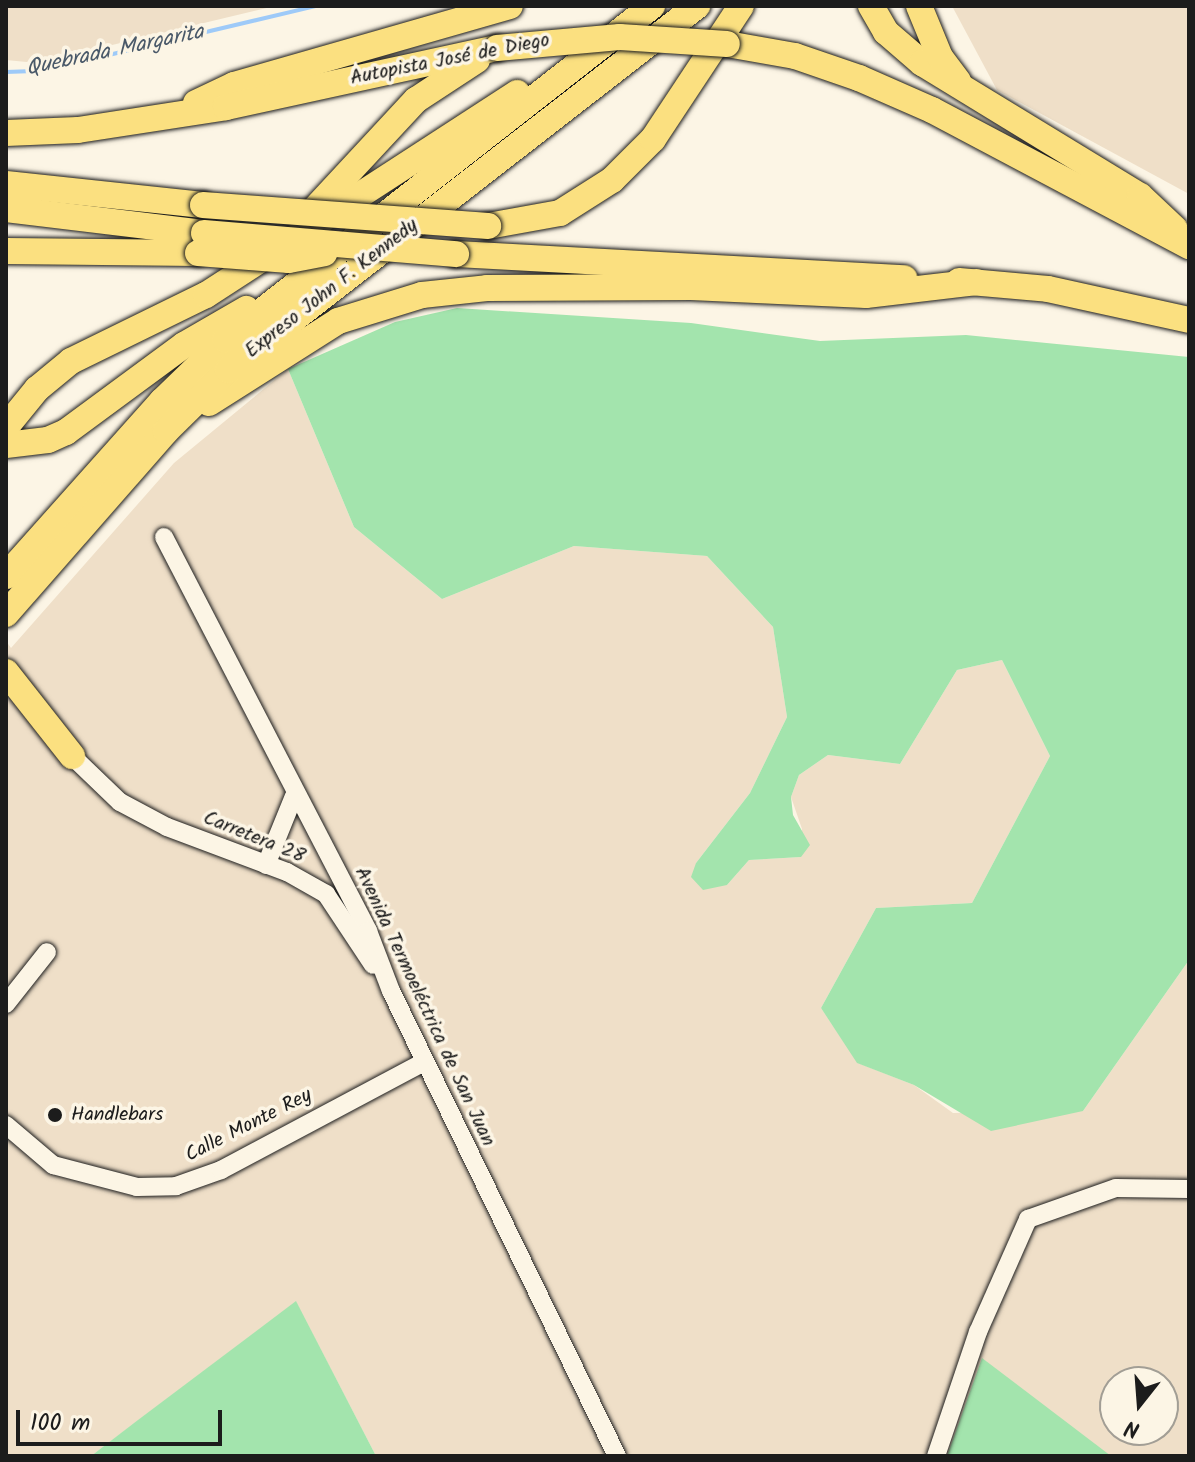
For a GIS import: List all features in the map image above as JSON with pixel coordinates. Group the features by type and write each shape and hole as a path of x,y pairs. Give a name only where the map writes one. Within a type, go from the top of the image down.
{"highway":[{"path":"168,116 234,85 510,6"},
{"name":"Expreso John F. Kennedy","path":"6,576 162,401 272,302 652,6"},
{"name":"Expreso John F. Kennedy","path":"6,614 166,431 228,370 347,274 697,6"},
{"path":"6,184 203,205 488,226 560,213 612,180 653,139 741,6"},
{"path":"871,6 902,48 968,93 1140,196 1189,244"},
{"path":"919,6 940,57 968,93"},
{"name":"Autopista José de Diego","path":"6,133 168,116 497,48 620,37 727,44 795,56 873,84 1189,244"},
{"path":"280,246 416,100 497,48"},
{"path":"6,427 37,389 71,361 206,295 507,96 548,85"},
{"path":"6,209 201,243"},
{"path":"6,251 201,243 359,247 976,282 1048,289 1189,320"},
{"path":"166,431 338,321 422,295 487,288 691,287 866,295 976,282"},
{"path":"6,445 48,440 236,311 272,302"},
{"path":"6,672 72,756"}],"street":[{"name":"Avenida Termoeléctrica de San Juan","path":"164,537 294,796 368,931 391,991 424,1062 617,1456"},
{"name":"Carretera 28","path":"72,756 120,802 167,827 266,865 326,894 391,991"},
{"path":"266,865 294,796"},
{"path":"6,1004 47,952"},
{"name":"Calle Monte Rey","path":"6,1125 53,1165 137,1187 176,1186 221,1170 424,1062"},
{"path":"936,1456 978,1332 1028,1219 1116,1188 1189,1189"}],"shaded area":[{"path":"6,6 275,6 37,63 6,60"},
{"path":"952,6 1189,6 1189,194 997,90"},
{"path":"288,369 354,527 442,599 574,546 707,556 773,627 787,717 750,793 696,863 727,885 749,860 801,857 802,829 791,797 799,775 828,755 900,764 957,670 1002,660 1050,756 972,903 876,908 821,1008 858,1063 914,1085 953,1113 1083,1111 1189,960 1189,1456 376,1456 296,1302 91,1456 6,1456 6,641 11,648 174,463"}],"green space":[{"path":"457,308 691,323 820,341 966,335 1189,357 1189,960 1083,1111 991,1131 914,1085 857,1063 821,1008 876,908 972,903 1050,756 1002,660 957,670 900,764 828,755 799,775 791,797 793,815 810,845 801,857 749,860 727,885 703,890 691,877 696,863 750,793 787,717 773,627 707,556 574,546 442,599 354,527 288,369 395,322"},
{"path":"296,1301 376,1456 91,1456 138,1420"},
{"path":"982,1358 1111,1456 947,1456"}],"waterway":[{"name":"Quebrada Margarita","path":"6,72 41,71 316,6"}],"place":[{"name":"Handlebars","path":"55,1115"}]}
